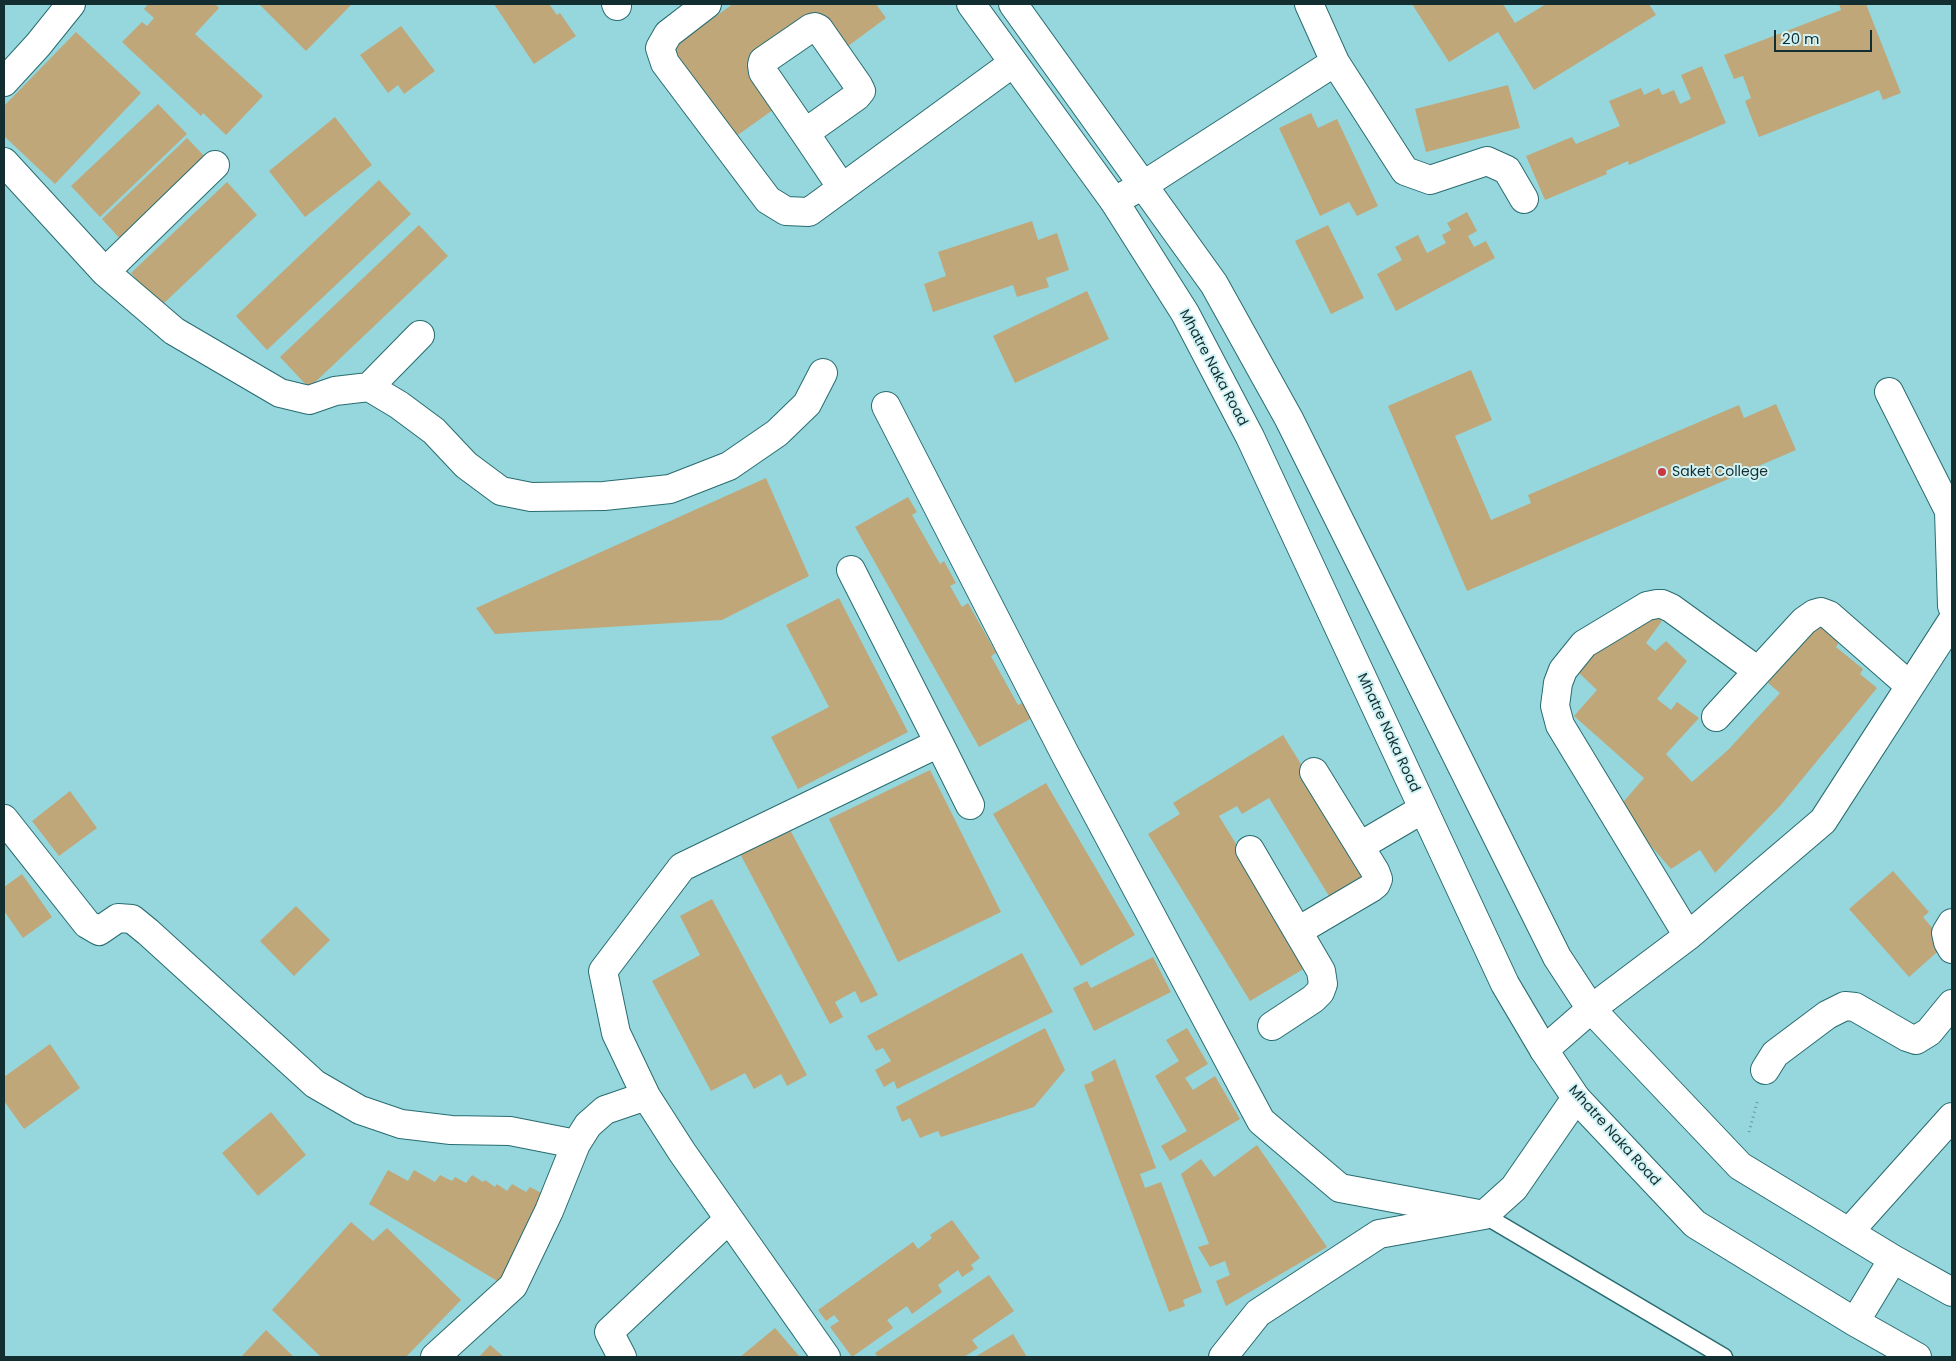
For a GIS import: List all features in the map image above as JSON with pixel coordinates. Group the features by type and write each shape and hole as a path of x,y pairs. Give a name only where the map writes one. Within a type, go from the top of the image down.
{"street":[{"path":"4,82 38,45 71,4"},
{"path":"707,4 668,34 660,48 665,63 768,200 786,211 809,212 1013,63"},
{"name":"Mhatre Naka Road","path":"971,4 1114,201 1185,313 1250,437 1506,984 1544,1050 1576,1098 1695,1224 1855,1322 1917,1357"},
{"path":"1013,4 1214,284 1289,419 1557,957 1591,1010 1740,1166 1893,1259 1952,1292"},
{"path":"1309,4 1335,62 1405,172 1430,180 1487,161 1507,170 1524,199"},
{"path":"1114,201 1142,186 1335,62"},
{"path":"805,134 842,188"},
{"path":"4,162 105,272 174,331 280,393 309,400 335,392 369,387 420,335"},
{"path":"105,272 215,165"},
{"path":"369,387 399,405 434,431 466,464 501,491 531,497 604,496 670,489 729,466 778,433 807,404 823,373"},
{"path":"1889,392 1949,511 1952,606"},
{"path":"886,406 1065,754 1261,1120 1340,1188 1484,1215"},
{"path":"1250,437 1289,419"},
{"path":"851,570 970,805"},
{"path":"1688,936 1560,725 1555,706 1558,683 1563,670 1584,644 1647,606 1657,604 1671,608 1758,671"},
{"path":"1716,717 1804,621 1820,612 1828,615 1910,686"},
{"path":"1544,1050 1591,1010 1688,936 1823,821 1952,621"},
{"path":"826,1357 682,1152 646,1096 616,1033 603,971 682,867 939,743"},
{"path":"1298,931 1376,884 1378,879 1376,871 1314,772"},
{"path":"1360,846 1423,809"},
{"path":"4,819 87,924 99,931 118,918 132,919 315,1084 330,1093 360,1110 401,1124 451,1130 510,1131 576,1144"},
{"path":"1250,850 1321,971 1323,984 1320,992 1314,999 1272,1026"},
{"path":"1952,924 1946,933 1952,949"},
{"path":"1765,1070 1776,1054 1827,1015 1844,1006 1855,1007 1907,1037 1916,1040 1929,1032 1952,1004"},
{"path":"435,1357 513,1286 549,1211 576,1144 588,1125 605,1110 646,1096"},
{"path":"1223,1357 1258,1312 1379,1234 1484,1215 1514,1188 1576,1098"},
{"path":"1849,1232 1952,1117"},
{"path":"622,1357 609,1332 729,1219"},
{"path":"1855,1322 1893,1259"}],"lane":[{"path":"1484,1215 1724,1357"}],"path":[{"path":"1740,1166 1765,1070"}],"building":[{"path":"148,4 215,4 219,8 195,34 263,96 226,135 203,113 201,116 122,42 142,22 147,26 154,18 144,9"},
{"path":"259,4 352,4 306,51"},
{"path":"494,4 549,4 557,15 560,13 576,36 534,64"},
{"path":"733,4 876,4 886,18 840,52 814,16 746,64 777,107 735,137 672,47"},
{"path":"1412,4 1503,4 1515,23 1546,4 1649,4 1656,15 1534,90 1498,32 1449,62"},
{"path":"1839,4 1866,4 1901,93 1883,100 1879,90 1759,137 1745,101 1751,98 1743,76 1734,79 1724,55 1841,10"},
{"path":"401,26 435,71 404,94 398,85 388,93 360,55"},
{"path":"76,32 141,93 55,184 4,136 4,106"},
{"path":"1702,66 1726,123 1629,165 1628,161 1606,171 1607,174 1545,200 1526,156 1572,137 1576,144 1620,126 1609,101 1641,88 1644,95 1659,88 1662,95 1674,90 1680,104 1691,99 1681,75"},
{"path":"1508,85 1520,128 1426,152 1415,109"},
{"path":"158,104 187,134 100,217 71,186"},
{"path":"1311,113 1318,128 1337,119 1378,206 1357,216 1349,202 1320,216 1279,128"},
{"path":"335,117 372,165 305,217 269,171"},
{"path":"187,138 208,160 122,241 102,219"},
{"path":"379,180 411,214 267,350 236,316"},
{"path":"227,182 257,215 161,306 131,273"},
{"path":"1467,212 1477,231 1468,236 1474,247 1486,241 1495,258 1396,311 1377,274 1402,260 1395,247 1418,235 1427,253 1446,243 1442,235 1451,230 1447,223"},
{"path":"1032,221 1038,240 1057,233 1069,270 1046,278 1049,287 1017,297 1013,285 933,312 924,284 946,276 938,252"},
{"path":"419,225 448,256 309,388 280,357"},
{"path":"1328,225 1364,298 1331,314 1295,241"},
{"path":"1087,291 1109,339 1015,383 993,336"},
{"name":"Saket College","path":"1471,370 1492,420 1455,436 1491,520 1531,503 1528,495 1739,405 1744,418 1776,404 1796,450 1467,591 1388,406"},
{"path":"766,478 809,576 722,620 495,634 476,608"},
{"path":"908,497 917,512 912,515 940,564 944,561 956,583 950,586 962,607 968,603 996,653 991,656 1018,705 1024,702 1032,718 979,747 855,527"},
{"path":"839,598 908,732 798,789 771,737 829,707 786,625"},
{"path":"1648,612 1662,621 1646,643 1655,651 1666,641 1687,661 1657,699 1671,710 1677,702 1699,718 1666,754 1692,782 1729,749 1780,693 1768,683 1820,620 1842,637 1836,647 1863,669 1860,674 1877,688 1780,806 1715,873 1700,850 1671,869 1618,808 1644,778 1574,716 1597,690 1578,672 1603,637"},
{"path":"1283,735 1371,877 1332,901 1269,798 1242,814 1237,806 1219,816 1310,965 1250,1001 1148,834 1180,814 1173,803"},
{"path":"930,770 1001,912 898,962 829,819"},
{"path":"1046,783 1135,935 1081,966 993,814"},
{"path":"70,791 97,828 59,856 32,821"},
{"path":"788,826 878,995 861,1003 855,991 835,1002 843,1017 830,1024 737,848"},
{"path":"1893,871 1929,912 1923,917 1944,946 1909,977 1849,909"},
{"path":"22,874 52,917 23,938 4,911 4,887"},
{"path":"712,899 807,1075 787,1086 781,1074 754,1089 745,1073 711,1091 652,981 700,955 680,916"},
{"path":"296,906 330,940 294,976 260,941"},
{"path":"1022,953 1053,1012 897,1089 894,1081 884,1087 875,1070 891,1061 883,1048 876,1051 867,1036"},
{"path":"1153,957 1171,992 1094,1031 1073,988 1087,981 1091,988"},
{"path":"1045,1028 1065,1070 1034,1107 941,1137 938,1131 920,1138 910,1118 902,1122 896,1107"},
{"path":"1187,1028 1208,1064 1185,1078 1193,1090 1215,1076 1240,1119 1170,1161 1161,1146 1187,1131 1155,1076 1179,1061 1166,1040"},
{"path":"50,1044 80,1088 24,1129 4,1101 4,1077"},
{"path":"1115,1059 1156,1168 1140,1174 1145,1188 1161,1182 1202,1292 1183,1300 1185,1306 1169,1312 1084,1085 1094,1081 1091,1072"},
{"path":"271,1112 306,1155 258,1196 222,1153"},
{"path":"1257,1145 1327,1247 1226,1306 1216,1281 1230,1275 1225,1261 1210,1267 1198,1247 1209,1244 1181,1174 1201,1159 1214,1177"},
{"path":"388,1170 408,1181 414,1170 435,1182 440,1175 452,1181 455,1177 466,1183 472,1175 483,1182 485,1180 495,1187 497,1184 507,1191 512,1184 526,1192 530,1187 549,1197 499,1282 369,1204"},
{"path":"952,1220 980,1258 971,1265 974,1269 962,1277 958,1270 938,1285 942,1292 912,1314 907,1306 887,1320 893,1328 852,1357 830,1327 839,1321 834,1315 826,1321 818,1310 913,1242 918,1249 932,1238 930,1235"},
{"path":"351,1222 373,1241 387,1228 461,1300 406,1357 321,1357 272,1310"},
{"path":"989,1275 1014,1311 972,1340 978,1348 964,1357 878,1357 875,1353"},
{"path":"775,1328 800,1357 740,1357"},
{"path":"266,1330 294,1357 241,1357"},
{"path":"1013,1334 1027,1357 975,1357"},
{"path":"490,1345 504,1357 479,1357"}],"place":[{"name":"Saket College","path":"1662,472"}]}
